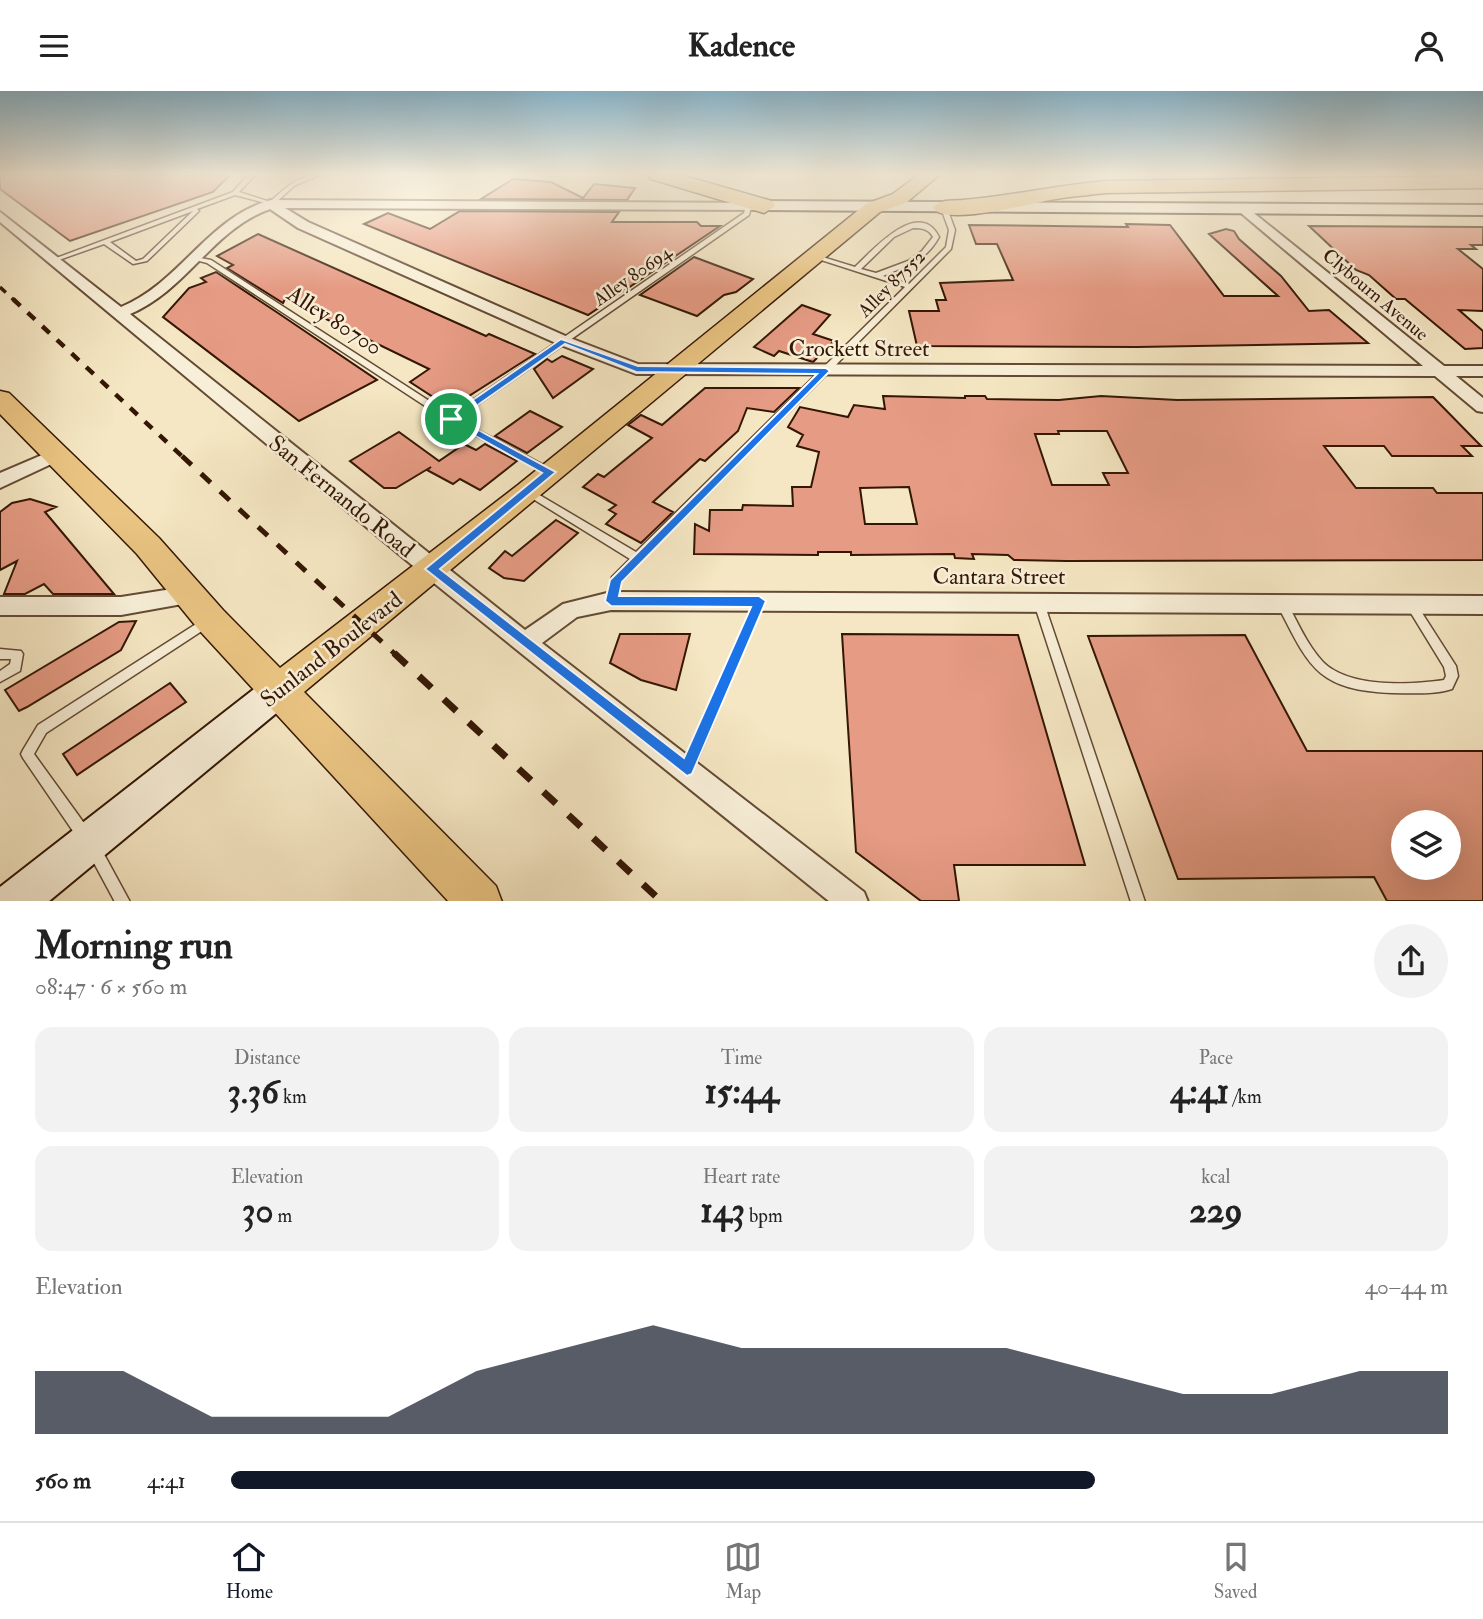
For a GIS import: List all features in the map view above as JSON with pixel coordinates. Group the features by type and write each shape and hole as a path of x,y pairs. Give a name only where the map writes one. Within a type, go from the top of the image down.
{"main road":[{"name":"Sunland Boulevard","path":"15,901 528,492 814,256 861,213"},
{"path":"0,399 148,546 201,607 480,901"}],"street":[{"path":"120,313 147,302 244,213"},
{"name":"Crockett Street","path":"284,213 303,225 564,341 636,369 1483,371"},
{"name":"Clybourn Avenue","path":"1248,213 1483,407"},
{"name":"San Fernando Road","path":"0,216 431,569 853,901"},
{"path":"0,481 56,455"},
{"name":"Cantara Street","path":"526,642 571,610 611,601 1483,605"},
{"path":"0,606 201,607"}],"lane":[{"path":"54,260 184,213"},
{"path":"105,241 135,263 145,260 194,213"},
{"name":"Alley 80694","path":"451,419 748,213"},
{"name":"Alley 87552","path":"611,601 616,580 637,558 950,246 952,230 946,213"},
{"path":"857,269 903,227 916,224 933,231 936,237 933,244 914,262 876,276"},
{"path":"814,256 909,286"},
{"name":"Alley 80700","path":"195,259 209,261 451,419 550,472"},
{"path":"528,492 637,558"},
{"path":"687,769 759,601"},
{"path":"1039,603 1138,901"},
{"path":"1282,604 1316,663 1329,676 1352,686 1426,689 1448,685 1452,677 1450,666 1411,604"},
{"path":"123,901 89,842 27,754 42,729 201,607"},
{"path":"0,654 17,654 16,667 0,677"}],"building":[{"path":"32,213 152,213 70,241"},
{"path":"388,213 430,229 457,213 618,213 612,222 697,222 701,226 720,226 588,315 364,224"},
{"path":"1126,224 1170,225 1224,296 1278,296 1209,234 1226,229 1234,231 1239,239 1281,276 1309,311 1329,310 1368,343 1137,347 917,346 909,311 939,311 936,300 946,300 940,283 1013,280 997,244 976,244 969,225 1128,227"},
{"path":"1309,226 1483,227 1483,245 1471,245 1476,249 1458,249 1483,269 1483,311 1459,310 1483,331 1483,348 1465,349 1405,299 1396,299 1369,275 1356,270"},
{"path":"258,234 486,336 489,334 535,354 450,408 410,382 429,369 285,299 283,303 227,268 233,265 217,256"},
{"path":"694,257 753,279 736,292 724,295 697,316 640,295"},
{"path":"216,272 377,380 299,421 163,317 189,288 206,282 201,278"},
{"path":"802,305 830,315 813,334 834,341 813,362 779,351 774,356 754,347"},
{"path":"562,356 593,369 553,398 534,369 547,359 552,362"},
{"path":"705,388 799,388 774,412 747,408 738,431 705,461 700,459 653,502 673,512 641,543 606,524 616,514 609,510 616,505 583,487 598,474 604,477 652,438 628,425 641,415 662,425"},
{"path":"883,396 985,396 987,399 1059,400 1101,396 1177,400 1433,397 1481,446 1462,446 1472,456 1392,456 1384,446 1324,446 1356,488 1433,488 1437,493 1483,493 1483,560 1066,561 1014,560 1008,555 972,554 974,559 955,558 954,554 851,555 851,552 818,552 818,555 694,554 695,524 709,531 710,510 742,510 743,505 793,506 792,487 811,487 819,452 797,446 803,435 788,427 800,407 848,417 854,405 885,409","holes":["1058,431 1107,431 1128,473 1103,473 1109,485 1052,485 1035,434 1059,434","909,487 917,524 865,524 860,488"]},
{"path":"530,411 562,427 527,453 495,436"},
{"path":"399,432 439,461 464,444 476,450 485,444 517,461 480,490 460,479 453,484 427,470 431,467 396,488 384,488 350,461"},
{"path":"30,499 56,507 45,512 114,594 53,594 44,584 25,594 4,594 17,561 0,570 0,512 12,503"},
{"path":"556,520 578,533 524,581 504,578 489,568 505,551 512,556"},
{"path":"136,621 121,650 27,707 19,711 5,690 119,622"},
{"path":"620,634 690,634 676,690 641,680 610,663"},
{"path":"842,634 1018,635 1085,865 954,865 959,901 921,901 856,852"},
{"path":"1245,635 1307,751 1483,751 1483,901 1387,901 1374,877 1178,879 1088,636"},
{"path":"170,683 186,702 77,775 63,754"}],"railway":[{"path":"0,287 15,301"},
{"path":"13,299 184,458"},
{"path":"182,456 396,655"},
{"path":"394,653 661,901"}],"route":[{"path":"564,341 636,369 826,371 616,580 611,601 759,601 687,769 431,569 550,472 451,419 564,341"}]}
